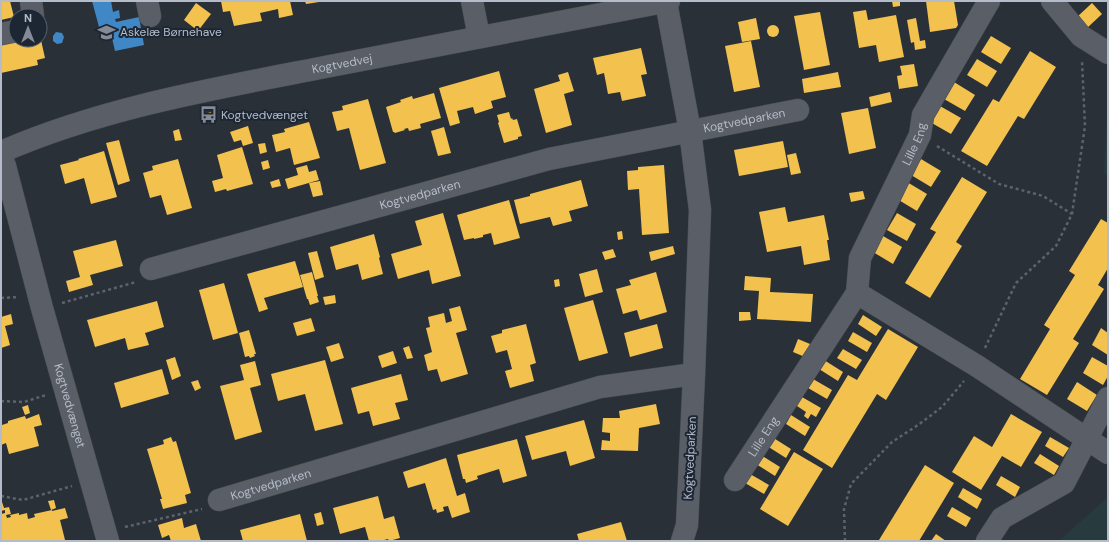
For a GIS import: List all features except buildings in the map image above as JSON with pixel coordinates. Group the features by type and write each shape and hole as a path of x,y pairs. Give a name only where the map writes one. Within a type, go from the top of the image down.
{"street":[{"path":"472,1 479,37"},
{"name":"Kogtvedvej","path":"5,147 112,113 252,81 668,1"},
{"name":"Kogtvedparken","path":"668,1 690,131 700,210 687,525 682,541"},
{"name":"Lille Eng","path":"735,480 857,293 860,258 920,135 923,115 988,1"},
{"path":"1052,1 1081,36 1108,53"},
{"name":"Kogtvedparken","path":"151,269 549,159 798,110"},
{"name":"Kogtvedvænget","path":"5,147 5,166 42,308 107,537"},
{"path":"857,293 977,366 1108,453"},
{"name":"Kogtvedparken","path":"219,500 600,387 694,374"},
{"path":"987,541 1002,518 1064,483 1108,398"}],"path":[{"path":"845,541 844,509 851,484 892,442 942,407 977,366 1016,284 1056,246 1072,214 1085,126 1081,36"},
{"path":"920,135 999,184 1043,196 1072,214"},
{"path":"42,308 140,282 151,269"},
{"path":"1,298 23,297"},
{"path":"1,401 24,402 51,394"},
{"path":"1,496 24,500 76,485"},
{"path":"107,537 205,508 219,500"}],"green space":[{"path":"1108,96 1108,177 1104,173"},
{"path":"1108,497 1108,541 1059,541"}],"place":[{"name":"Askelæ Børnehave","path":"107,32"},
{"name":"Kogtvedvænget","path":"208,115"}]}
